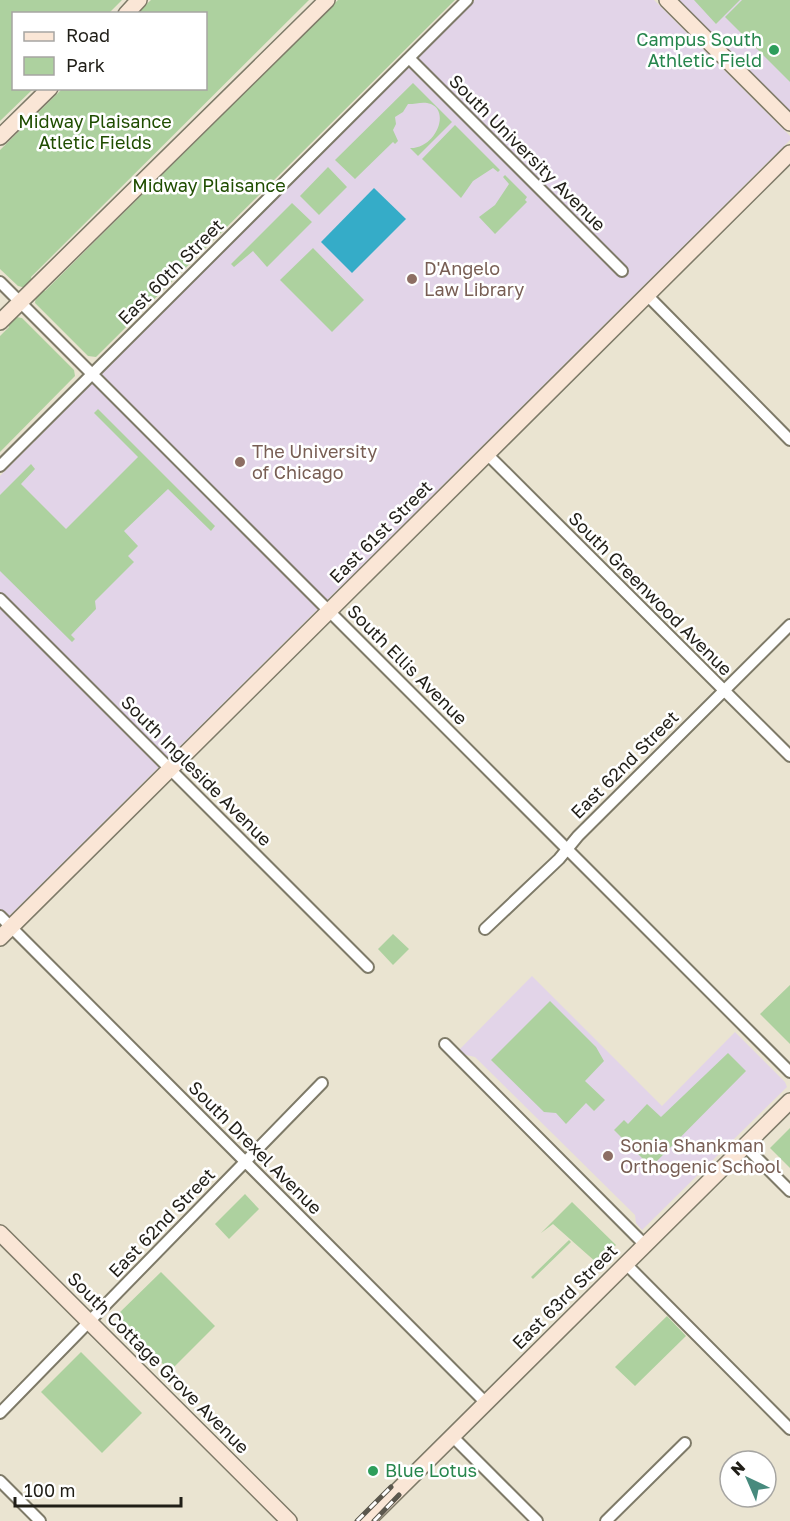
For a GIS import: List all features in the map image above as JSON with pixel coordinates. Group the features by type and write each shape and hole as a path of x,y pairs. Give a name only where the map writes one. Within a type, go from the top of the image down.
{"street":[{"path":"128,12 140,0"},
{"path":"0,322 327,0"},
{"name":"East 60th Street","path":"0,466 467,0"},
{"path":"667,0 790,123"},
{"name":"South University Avenue","path":"409,58 622,271"},
{"path":"0,137 48,90"},
{"name":"East 61st Street","path":"4,927 170,769 790,153"},
{"name":"South Ellis Avenue","path":"0,282 790,1072"},
{"path":"647,295 790,440"},
{"name":"South Greenwood Avenue","path":"487,454 790,756"},
{"name":"South Ingleside Avenue","path":"0,599 368,967"},
{"name":"East 62nd Street","path":"485,929 790,625"},
{"name":"South Drexel Avenue","path":"4,927 245,1161 486,1403"},
{"path":"445,1044 645,1245"},
{"name":"East 62nd Street","path":"0,1413 322,1083"},
{"name":"East 63rd Street","path":"367,1521 790,1101"},
{"path":"745,1146 790,1191"},
{"name":"South Cottage Grove Avenue","path":"0,1233 289,1521"},
{"path":"626,1264 790,1429"},
{"path":"452,1436 537,1521"},
{"path":"606,1521 685,1443"},
{"path":"0,1481 40,1521"}],"shaded area":[{"name":"The University of Chicago","path":"475,0 654,0 790,136 790,140 0,925 0,476"},
{"path":"679,0 790,0 790,111"},
{"path":"532,976 662,1106 735,1032 785,1082 787,1087 731,1142 726,1151 722,1151 642,1230 636,1223 635,1215 475,1057 462,1054 459,1050"}],"green space":[{"path":"0,0 122,0 110,12 12,12 12,90 32,90 0,121"},
{"name":"Midway Plaisance","path":"151,0 309,0 31,277 32,281 26,288 18,286 0,269 0,150 61,90 207,90 207,12 138,12"},
{"name":"Midway Plaisance","path":"338,0 455,0 96,357 88,356 35,303 36,295 41,290 45,291"},
{"path":"694,0 740,0 716,24"},
{"name":"Campus South Athletic Field","path":"742,0 790,0 790,82 725,17"},
{"path":"413,83 452,122 418,156 410,148 419,147 432,137 437,130 440,115 431,104 408,104 403,112 395,117 396,124 393,130 398,141 395,144 393,142 355,179 335,160"},
{"path":"455,125 500,170 498,172 493,168 473,181 461,198 422,159"},
{"path":"328,167 347,187 319,215 300,196"},
{"path":"505,175 527,197 525,200 527,202 495,234 479,217 495,205 509,184 503,177"},
{"path":"292,203 312,222 267,267 253,251 234,267 231,264"},
{"path":"313,248 364,300 332,332 280,280"},
{"path":"16,317 22,318 74,370 75,376 0,452 0,336 9,327 7,323"},
{"path":"98,409 215,526 211,531 168,489 124,531 138,546 128,556 134,562 95,601 96,609 71,635 75,639 72,642 0,571 0,495 31,464 35,469 21,484 66,529 138,457 94,413"},
{"path":"393,934 409,949 393,965 378,949"},
{"path":"790,985 790,1044 760,1014"},
{"path":"550,1001 596,1047 604,1061 585,1081 605,1100 594,1111 586,1103 566,1124 556,1113 544,1112 491,1060"},
{"path":"728,1053 746,1071 651,1167 614,1130 624,1120 628,1124 647,1104 661,1117"},
{"path":"790,1128 790,1168 770,1148"},
{"path":"245,1194 259,1209 229,1239 215,1224"},
{"path":"572,1202 616,1245 597,1263 553,1224 541,1233"},
{"path":"569,1240 571,1242 533,1279 531,1277"},
{"path":"161,1272 215,1326 170,1371 115,1317"},
{"path":"667,1316 686,1336 635,1386 615,1367"},
{"path":"81,1352 142,1413 102,1453 41,1392"}],"water":[{"path":"374,188 406,219 352,273 321,242"}],"railway":[{"path":"357,1521 391,1487"},
{"path":"374,1521 399,1495"}],"place":[{"name":"Campus South Athletic Field","path":"774,50"},
{"name":"D'Angelo Law Library","path":"412,279"},
{"name":"The University of Chicago","path":"240,462"},
{"name":"Sonia Shankman Orthogenic School","path":"608,1156"},
{"name":"Blue Lotus","path":"373,1471"}],"park label":[{"name":"Midway Plaisance Atletic Fields","path":"95,132"}]}
